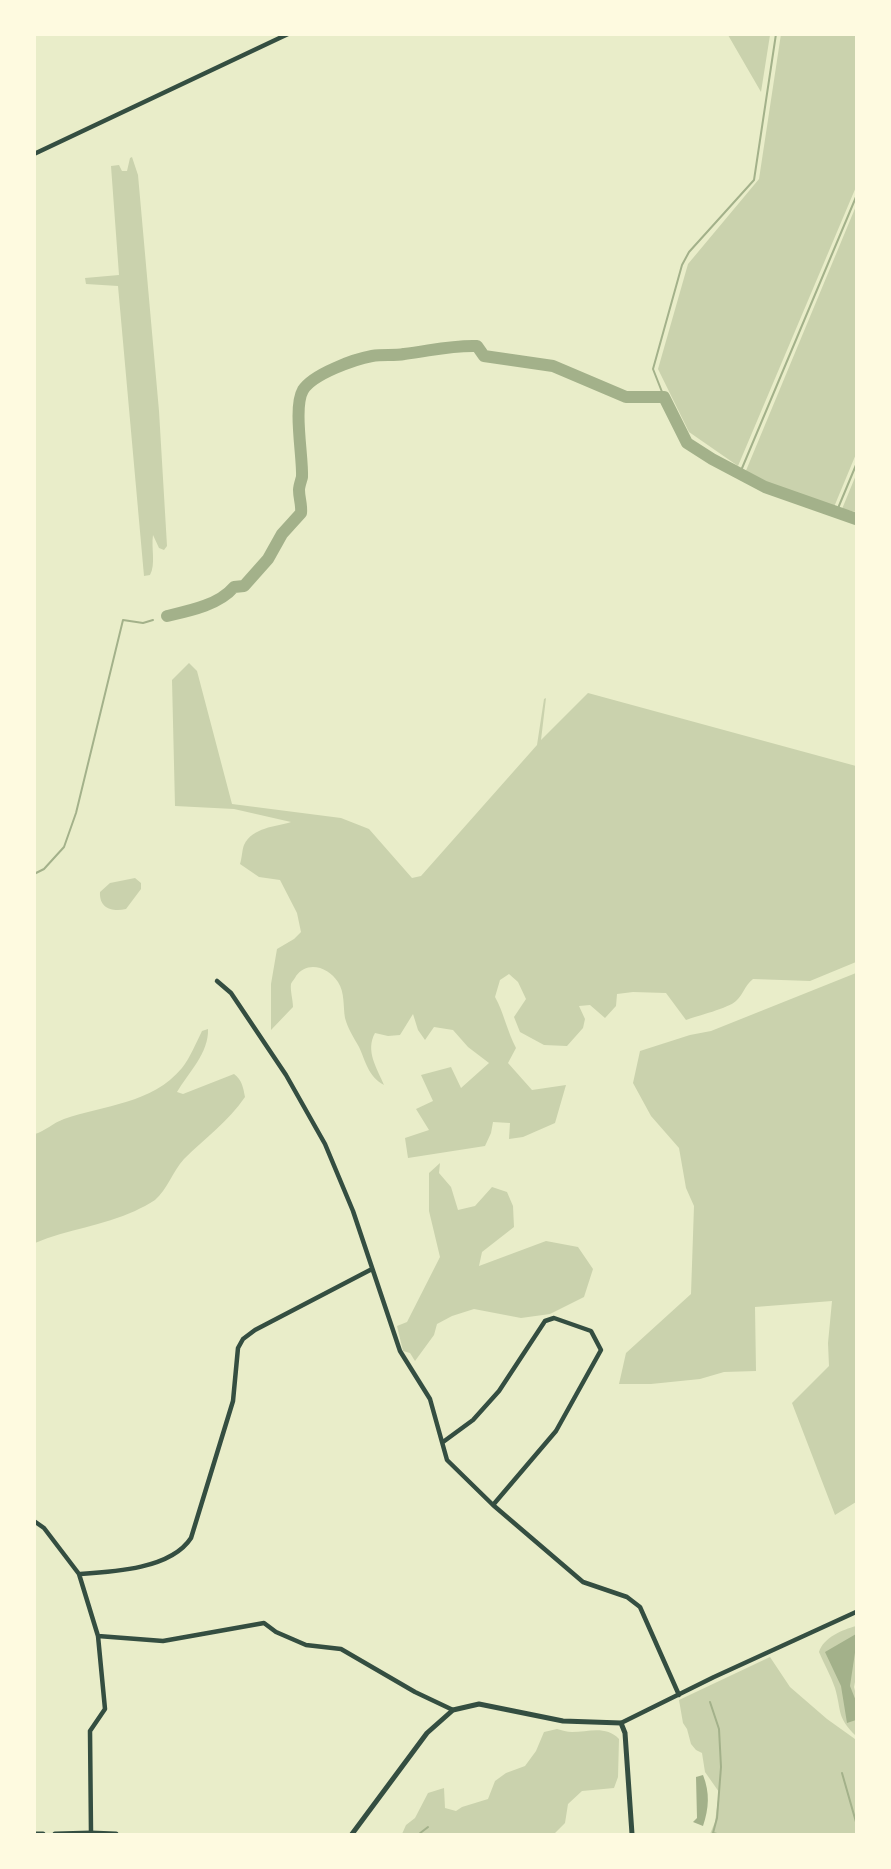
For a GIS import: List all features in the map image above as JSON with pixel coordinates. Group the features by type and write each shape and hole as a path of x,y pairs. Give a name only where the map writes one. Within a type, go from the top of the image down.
{"street":[{"path":"34,154 288,34"},
{"path":"217,981 231,993 286,1075 325,1144 353,1211 400,1351 430,1400 447,1460 493,1505 583,1582 627,1597 640,1607 678,1695"},
{"path":"80,1574 107,1573 153,1564 170,1557 186,1546 191,1538 230,1412 238,1348 243,1339 255,1330 372,1269"},
{"path":"443,1442 473,1420 499,1391 545,1321 554,1318 591,1331 601,1350 592,1368 556,1431 493,1505"},
{"path":"34,1521 45,1528 80,1574 98,1636 105,1709 90,1731 91,1833"},
{"path":"352,1834 427,1733 453,1710 479,1704 563,1721 621,1723 856,1612"},
{"path":"98,1636 163,1641 261,1622 276,1632 306,1645 341,1649 415,1692 453,1710"},
{"path":"621,1723 625,1732 632,1834"},
{"path":"34,1834 43,1834"},
{"path":"55,1834 116,1834"}],"shaded area":[{"path":"781,34 856,35 856,187 738,466 689,432 658,369 688,264 759,179"},
{"path":"728,35 770,35 761,92"},
{"path":"132,157 138,175 159,411 167,546 164,550 159,548 153,535 152,571 150,575 144,576 118,286 86,284 85,278 119,275 111,166 119,165 122,171 127,171"},
{"path":"856,206 856,454 834,507 829,507 856,514 856,523 805,507 766,489 723,464 779,488 745,473"},
{"path":"856,475 856,512 842,509"},
{"path":"189,663 197,671 232,804 341,818 369,829 412,878 421,876 537,745 546,698 541,740 588,693 856,766 856,962 810,981 753,979 732,1004 686,1020 666,993 617,994 616,1006 605,1018 590,1005 579,1006 585,1019 583,1028 567,1046 544,1045 520,1032 514,1017 526,999 518,982 509,974 500,980 495,997 516,1048 508,1063 532,1090 566,1085 555,1123 523,1137 509,1139 510,1123 493,1122 485,1146 408,1158 405,1138 429,1130 416,1109 433,1101 421,1075 451,1067 461,1088 489,1063 468,1047 453,1030 434,1027 425,1040 418,1030 413,1014 400,1035 388,1036 375,1033 372,1040 373,1059 384,1085 371,1073 348,1026 343,995 338,982 329,972 318,967 306,968 296,976 291,984 293,1007 271,1030 271,984 277,949 301,932 297,913 280,880 259,877 240,864 244,845 248,839 259,831 291,822 234,809 175,806 172,680"},
{"path":"135,878 141,883 141,889 126,909 116,910 104,906 100,892 110,883"},
{"path":"856,973 856,1502 835,1515 792,1403 829,1366 828,1343 832,1301 755,1307 756,1371 724,1372 700,1379 651,1384 619,1384 626,1353 691,1294 694,1206 686,1188 679,1148 651,1116 633,1083 640,1051 690,1035 711,1031"},
{"path":"208,1029 202,1054 177,1092 183,1094 234,1074 243,1087 245,1097 238,1106 184,1159 155,1200 123,1216 35,1243 35,1134 64,1119 127,1102 157,1089 182,1068 202,1031"},
{"path":"440,1163 439,1173 451,1187 458,1210 475,1206 492,1187 507,1192 513,1206 514,1227 482,1252 479,1266 546,1241 578,1247 593,1269 584,1297 550,1314 521,1318 474,1309 452,1316 437,1324 434,1335 415,1361 410,1353 403,1351 397,1326 407,1322 440,1257 429,1211 429,1173"},
{"path":"856,1626 854,1687 856,1736 842,1718 832,1679 819,1652 829,1638"},
{"path":"856,1634 850,1686 856,1701 856,1720 847,1723 841,1686 825,1652"},
{"path":"770,1657 790,1687 827,1719 855,1739 856,1736 856,1834 710,1834 715,1822 719,1792 705,1772 702,1753 691,1744 683,1723 679,1700"},
{"path":"557,1729 572,1732 603,1731 614,1735 619,1739 618,1777 614,1788 582,1791 568,1804 565,1823 554,1834 402,1834 406,1825 415,1818 428,1793 444,1788 445,1808 456,1811 488,1799 495,1781 506,1773 525,1766 536,1751 544,1732"},
{"path":"703,1775 708,1800 703,1826 693,1822 697,1818 696,1777"}],"waterway":[{"path":"664,397 653,369 682,265 689,252 754,180 776,34"},
{"path":"740,473 856,197"},
{"path":"167,616 212,603 234,587 244,586 268,559 282,534 301,513 299,490 302,468 299,408 303,390 325,373 355,360 372,356 400,355 458,346 477,346 484,356 553,366 626,397 664,397 687,443 712,459 765,487 856,519"},
{"path":"836,513 856,465"},
{"path":"34,874 44,869 64,847 76,813 123,620 143,623 153,620"},
{"path":"710,1702 719,1729 721,1767 717,1818 713,1833 717,1834"},
{"path":"842,1773 856,1822"},
{"path":"419,1834 428,1827"}]}
